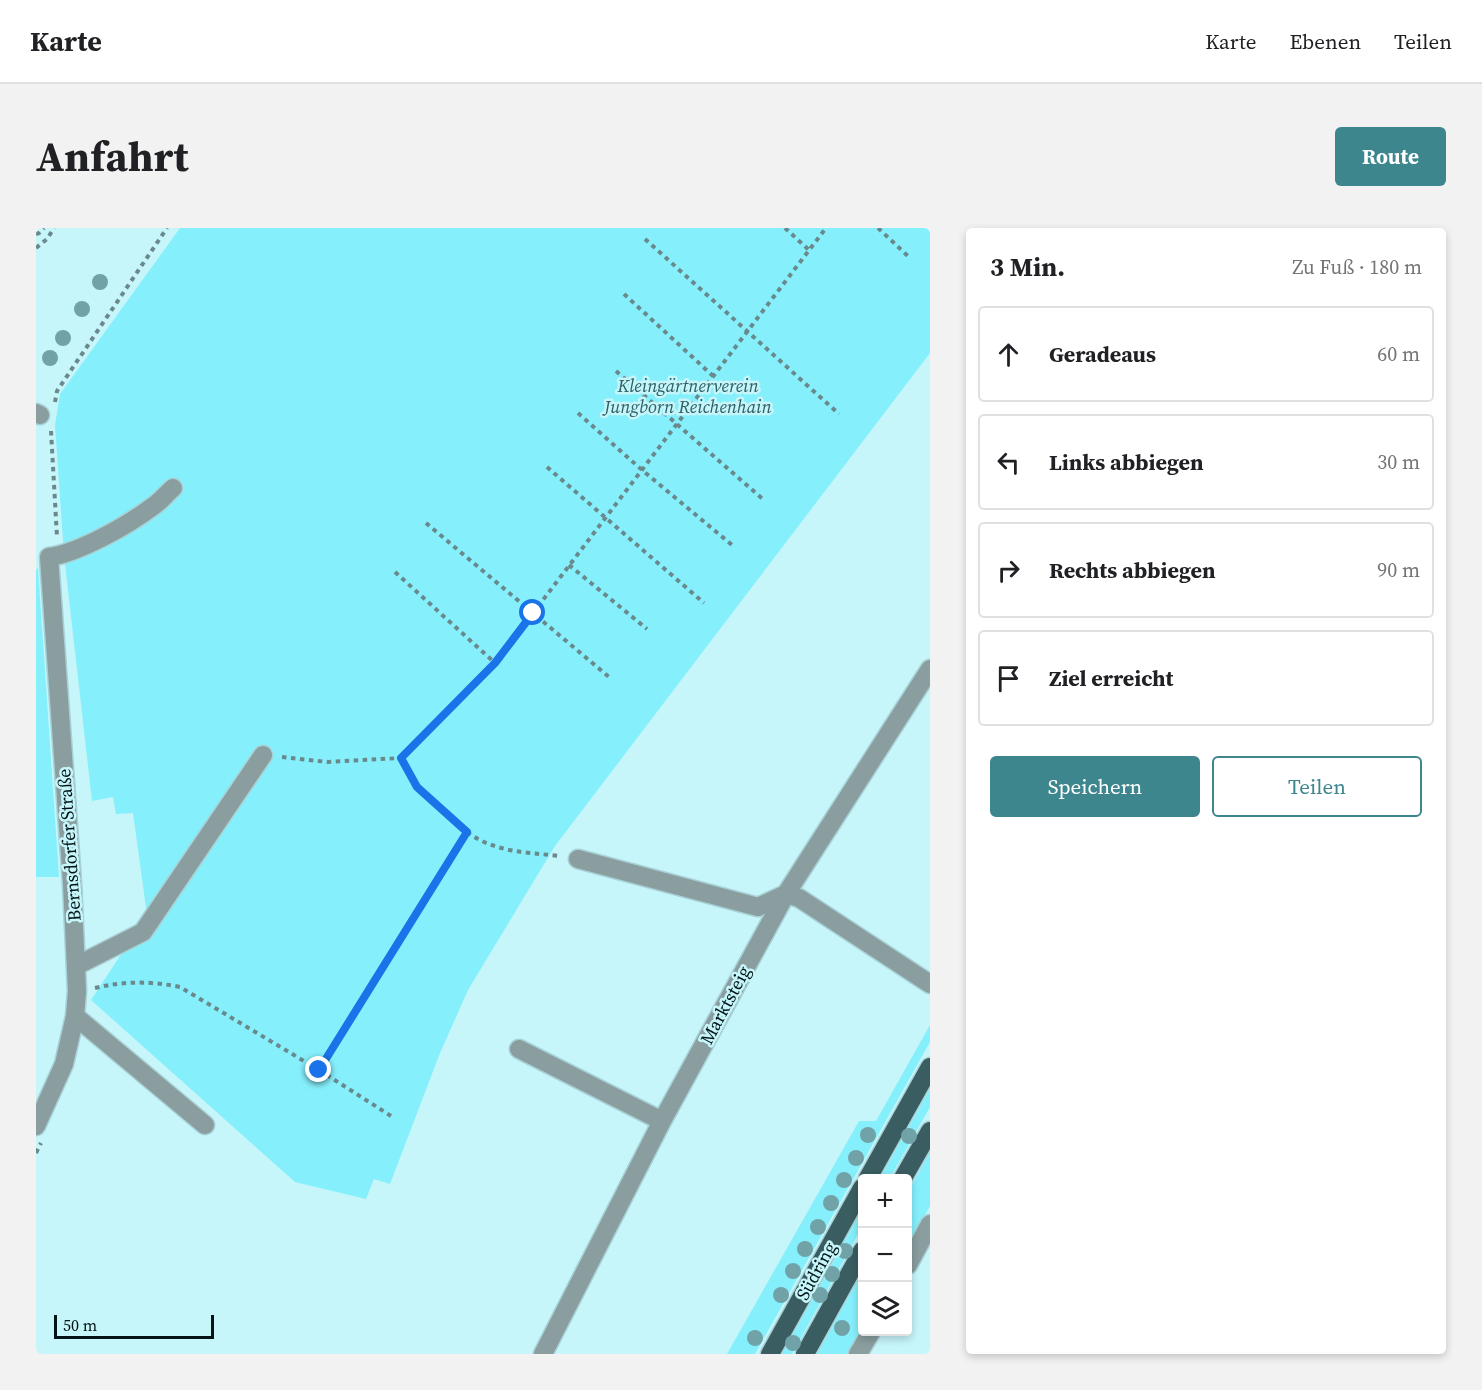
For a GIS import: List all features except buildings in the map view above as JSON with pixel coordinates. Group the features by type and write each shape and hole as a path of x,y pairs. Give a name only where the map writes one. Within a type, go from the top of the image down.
{"main road":[{"path":"871,1174 930,1067"},
{"path":"906,1174 930,1131"},
{"name":"Südring","path":"770,1354 858,1195"},
{"name":"Südring","path":"805,1354 858,1258"}],"street":[{"name":"Bernsdorfer Straße","path":"36,1126 64,1064 75,1016 77,991 49,557 64,555 120,527 153,507 173,488"},
{"name":"Marktsteig","path":"543,1354 662,1121 786,894 930,669"},
{"path":"76,966 143,932 263,755"},
{"path":"578,859 758,907 786,894 800,898 930,984"},
{"path":"75,1016 205,1125"},
{"path":"519,1049 662,1121"},
{"path":"912,1258 930,1224"},
{"path":"858,1354 869,1336"}],"path":[{"path":"36,234 44,228"},
{"path":"36,248 47,239 54,228"},
{"path":"784,228 809,250"},
{"path":"263,755 328,762 401,758 495,663 826,228"},
{"path":"878,228 910,258"},
{"path":"645,238 839,414"},
{"path":"624,294 713,376"},
{"path":"616,371 765,501"},
{"path":"578,413 732,545"},
{"path":"547,466 704,603"},
{"path":"426,523 609,677"},
{"path":"569,565 646,629"},
{"path":"394,572 495,663"},
{"path":"401,758 417,787 482,843 515,852 578,859"},
{"path":"319,1070 467,832"},
{"path":"77,991 136,982 155,982 180,987 391,1116"}],"green space":[{"name":"Kleingärtnerverein Jungborn Reichenhain","path":"180,228 930,228 930,353 555,846 468,990 440,1053 390,1184 374,1179 366,1199 295,1182 91,1000 147,915 133,813 116,814 113,797 92,801 64,555 55,425 60,394"},
{"path":"38,568 59,877 36,877 36,570"},
{"path":"930,1025 930,1042 755,1354 727,1354 859,1121 876,1121"},
{"path":"930,1089 930,1107 892,1174 882,1174"},
{"path":"930,1152 930,1206 912,1239 912,1228 912,1185"},
{"path":"858,1217 858,1234 792,1354 782,1354"},
{"path":"858,1280 858,1334 847,1354 817,1354"}],"route":[{"path":"319,1070 467,832 417,787 401,758 495,663 533,613"}]}
